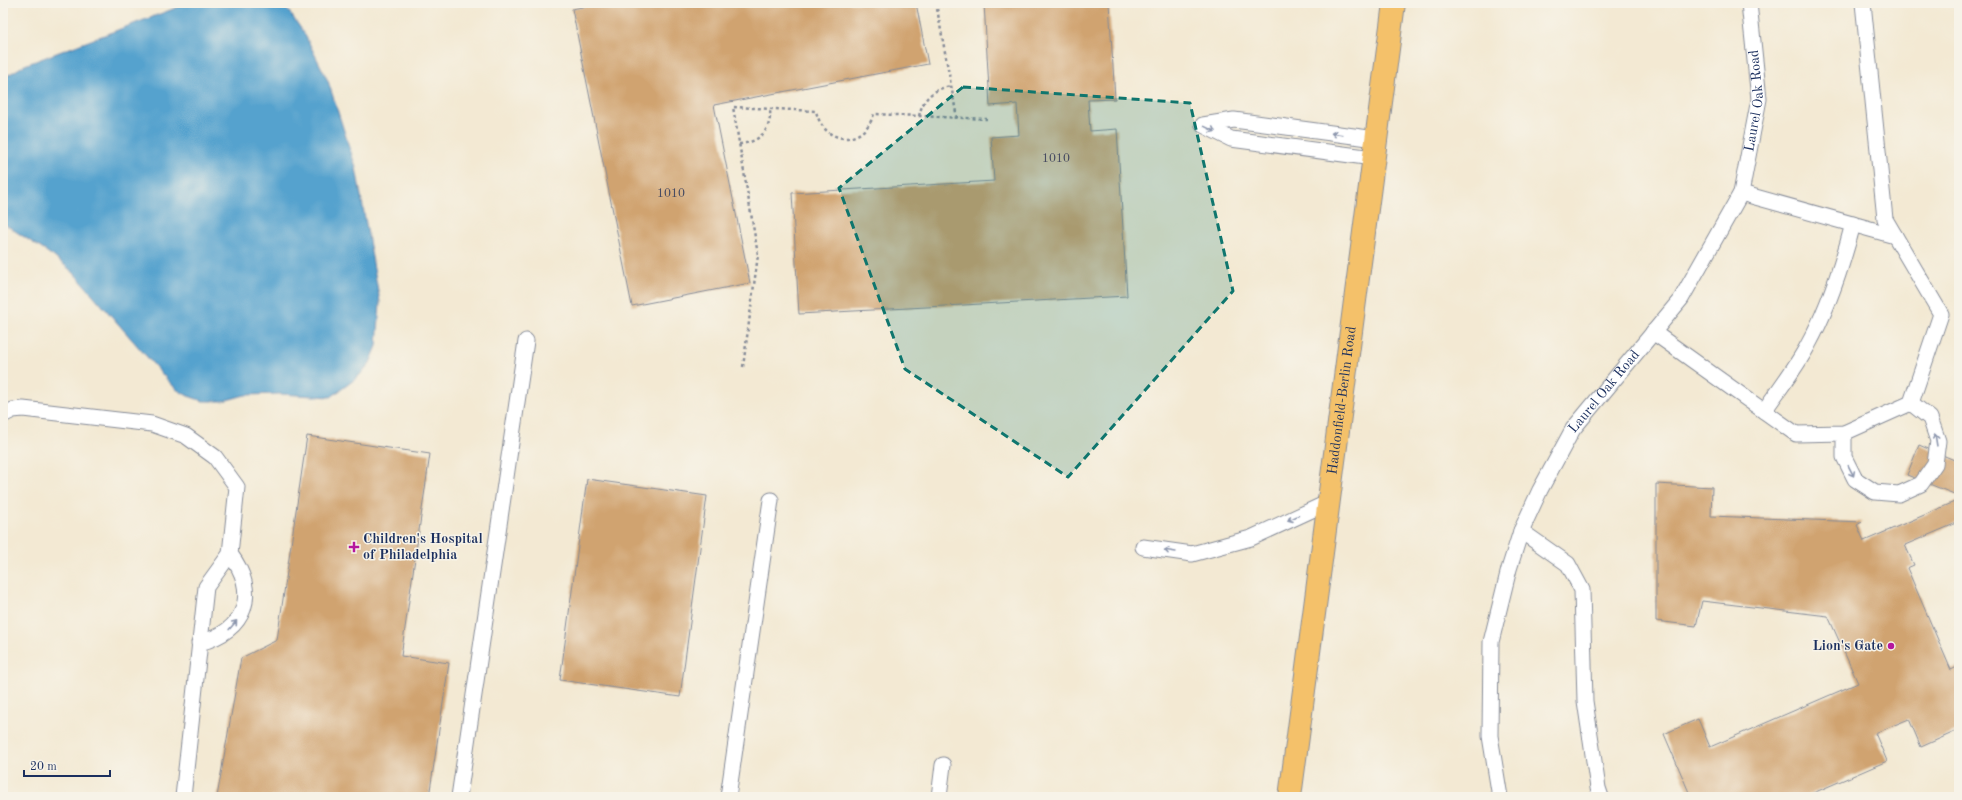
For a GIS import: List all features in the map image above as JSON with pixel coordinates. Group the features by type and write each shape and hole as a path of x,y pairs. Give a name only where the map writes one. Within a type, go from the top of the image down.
{"main road":[{"name":"Haddonfield-Berlin Road","path":"1290,797 1394,3"}],"lane":[{"name":"Laurel Oak Road","path":"1500,797 1490,736 1491,642 1509,569 1522,531 1540,490 1574,429 1681,299 1741,192 1759,99 1749,3"},
{"path":"1653,332 1796,434 1844,433 1911,403 1941,314 1885,219 1863,3"},
{"path":"1234,120 1375,149 1231,139 1203,125 1234,120"},
{"path":"1741,192 1895,236"},
{"path":"1764,411 1807,347 1817,328 1842,264 1853,224"},
{"path":"459,797 526,341"},
{"path":"1844,433 1844,457 1855,479 1875,492 1899,494 1921,484 1935,464 1938,441 1930,418 1911,403"},
{"path":"3,415 13,410 23,409 152,424 186,436 215,458 237,487 230,554 206,587 183,797"},
{"path":"728,797 771,500"},
{"path":"1143,547 1192,554 1251,538 1329,502"},
{"path":"1522,531 1568,564 1582,590 1585,701 1598,788 1601,797"},
{"path":"199,642 216,639 230,629 240,616 246,600 246,583 240,567 230,554"},
{"path":"939,797 943,765"}],"path":[{"path":"936,3 957,118"},
{"path":"919,116 921,107 933,92 951,86"},
{"path":"743,367 758,255 733,107 816,111 818,120 823,128 830,134 839,138 858,136 866,130 871,123 874,114 987,119"},
{"path":"739,144 756,140 764,134 771,118 770,109"}],"highlighted area":[{"path":"963,87 1190,103 1233,291 1068,477 905,369 839,188"}],"water":[{"path":"189,3 283,3 304,33 328,81 356,168 380,302 377,346 370,363 358,377 331,397 280,394 245,395 223,401 203,401 188,396 176,389 161,373 73,272 53,256 3,223 3,78 25,65"}],"building":[{"path":"603,3 916,3 928,64 714,105 750,283 632,306 572,9"},
{"path":"984,3 1109,3 1115,99 1088,100 1090,131 1117,129 1127,296 799,314 792,193 994,181 991,137 1019,135 1017,104 990,106"},
{"name":"Children's Hospital of Philadelphia","path":"307,436 430,454 401,656 449,663 429,797 217,797 241,658 277,640"},
{"path":"1919,445 1959,462 1959,496 1907,475"},
{"path":"587,479 707,496 680,697 560,680"},
{"name":"Lion's Gate","path":"1656,484 1712,487 1711,516 1862,522 1857,525 1864,541 1959,500 1959,522 1905,545 1914,565 1907,568 1951,670 1959,666 1959,730 1921,747 1909,719 1875,733 1887,761 1804,797 1691,797 1664,734 1698,719 1710,747 1858,683 1828,616 1702,601 1696,626 1656,621"}],"place":[{"name":"Children's Hospital of Philadelphia","path":"354,547"},
{"name":"Lion's Gate","path":"1891,646"}]}
